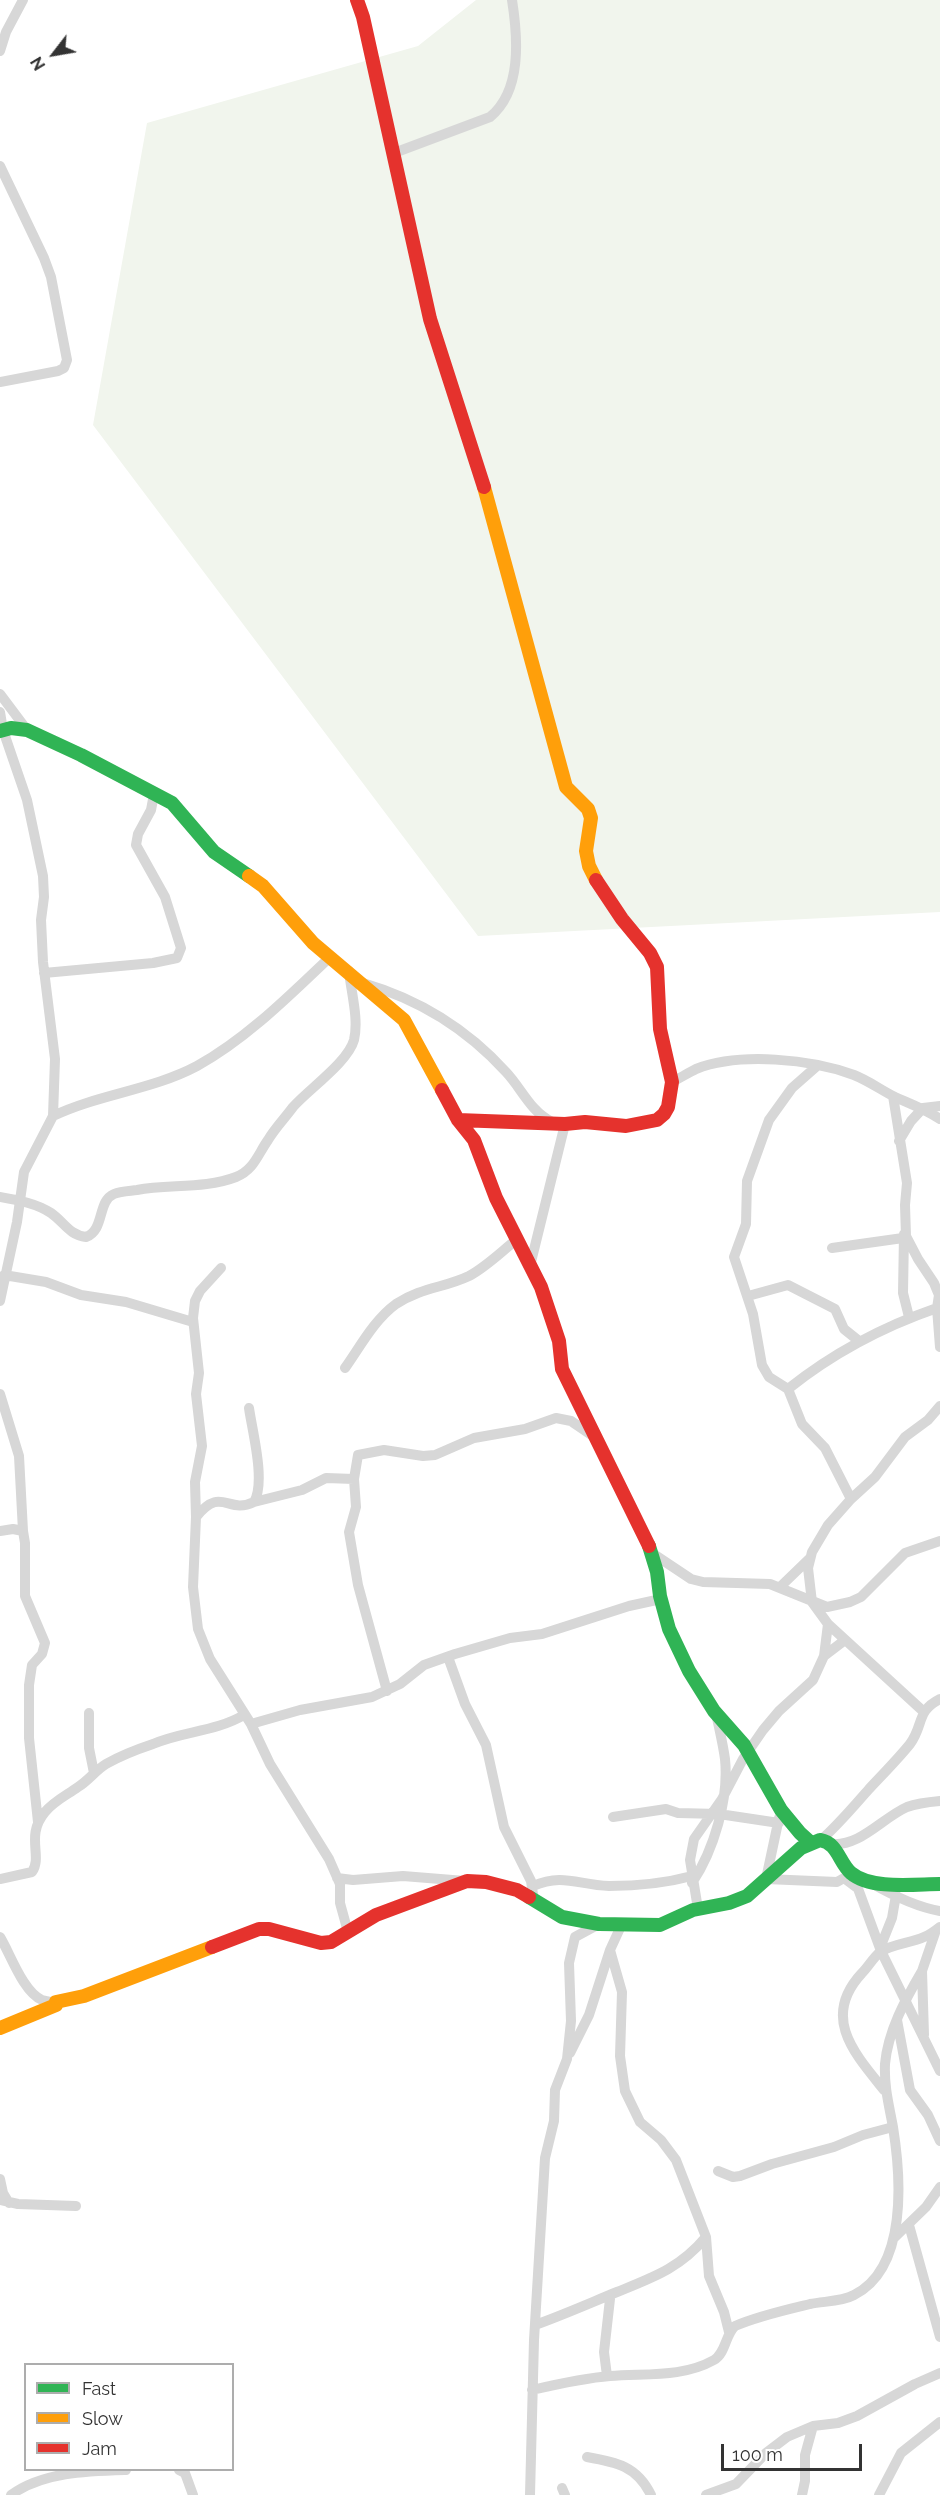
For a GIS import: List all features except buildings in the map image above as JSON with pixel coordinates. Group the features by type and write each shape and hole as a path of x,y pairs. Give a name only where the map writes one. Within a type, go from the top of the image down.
{"street":[{"path":"0,51 6,32 23,0"},
{"path":"357,0 363,17 430,319 472,446 525,629 566,787 588,809 591,818 586,850 589,867 612,905 644,945 657,967 660,1029 672,1082 668,1107 664,1114 657,1120 626,1126 585,1122 560,1124 459,1120"},
{"path":"394,153 490,117 502,108 509,95 514,69 516,38 512,0"},
{"path":"0,166 45,258 68,360 64,368 58,372 0,382"},
{"path":"0,694 27,730"},
{"path":"0,712 2,730 27,800 43,876 44,897 41,920 44,973 54,1038 53,1116 24,1172 15,1233 0,1301"},
{"path":"2,730 27,730 81,755 176,807 214,852 262,886 328,957 349,971 404,1020 459,1120 474,1140 496,1198 541,1287 552,1316 562,1354 562,1369 648,1542 656,1566 661,1599 671,1636 682,1662 716,1713 737,1735 748,1752 779,1817 798,1834 821,1842 841,1845 907,1807 940,1801"},
{"path":"44,973 153,963 177,957 181,948 165,897 136,845 138,834 151,810 154,794"},
{"path":"53,1116 76,1105 138,1088 196,1066 252,1027 328,957"},
{"path":"0,1197 19,1200 47,1211 72,1234 86,1237 97,1229 107,1200 112,1194 159,1186 185,1186 214,1182 243,1173 256,1162 267,1140 299,1101 351,1046 355,1031 349,971"},
{"path":"363,983 415,1002 458,1028 505,1071 541,1116 560,1124"},
{"path":"672,1082 695,1070 728,1061 784,1061 854,1075 893,1096 923,1108 940,1119"},
{"path":"817,1066 792,1088 771,1116 751,1166 745,1195 746,1224 734,1257 748,1296 762,1365 770,1377 788,1389 802,1424 825,1448 851,1499"},
{"path":"893,1096 898,1141 907,1183 903,1293 909,1317"},
{"path":"898,1141 923,1108 940,1106"},
{"path":"530,1266 560,1124"},
{"path":"832,1248 904,1232"},
{"path":"904,1232 934,1283 939,1296 937,1308 940,1347"},
{"path":"345,1368 375,1324 396,1305 424,1289 466,1277 478,1271 516,1239"},
{"path":"221,1268 195,1300 193,1322 198,1365 196,1394 202,1446 195,1482 193,1587 198,1629 210,1659 248,1720 270,1764 318,1840 337,1878 341,1890 342,1913 348,1932"},
{"path":"4,1275 46,1282 81,1295 126,1302 193,1322"},
{"path":"748,1296 788,1285 834,1309 844,1329 859,1341"},
{"path":"788,1389 812,1370 859,1341 909,1317 937,1308"},
{"path":"0,1394 19,1456 25,1543 25,1596 45,1643 42,1654 32,1665 29,1685 29,1738 38,1822 34,1839 35,1867 27,1874 0,1879"},
{"path":"780,1587 809,1559 828,1525 875,1477 905,1437 928,1420 940,1406"},
{"path":"249,1408 259,1480 259,1491 254,1502"},
{"path":"387,1691 358,1585 349,1532 356,1507 354,1479 356,1459 360,1454 384,1450 423,1456 435,1455 474,1438 525,1429 556,1418 571,1421 597,1438"},
{"path":"196,1517 213,1501 219,1500 242,1506 302,1490 326,1478 354,1479"},
{"path":"0,1531 13,1528 23,1531"},
{"path":"649,1550 676,1570 697,1580 760,1583 780,1587 827,1607 861,1597 905,1553 940,1541"},
{"path":"809,1559 808,1579 812,1602 828,1624 924,1712"},
{"path":"38,1822 50,1806 80,1787 110,1762 152,1744 248,1720 353,1702 387,1691 424,1665 494,1641 542,1634 629,1606 661,1599"},
{"path":"692,1880 704,1864 722,1799 748,1752 779,1710 813,1680 824,1656 828,1624"},
{"path":"824,1656 845,1640"},
{"path":"448,1657 465,1704 491,1761 504,1827 533,1886 534,1901"},
{"path":"562,1917 621,1926 668,1924 698,1909 719,1906 745,1897 780,1866 821,1842 844,1820 912,1742 928,1705 940,1699"},
{"path":"89,1713 89,1748 94,1773"},
{"path":"716,1713 725,1760 722,1799"},
{"path":"614,1817 666,1809 678,1814 779,1817"},
{"path":"698,1909 690,1860 694,1839 716,1814"},
{"path":"766,1879 779,1817"},
{"path":"821,1842 859,1881 928,1909 940,1911"},
{"path":"337,1878 353,1880 403,1876 467,1881 510,1888 562,1917 570,1925 575,1937 569,1963 571,2021 567,2059"},
{"path":"766,1879 837,1882 844,1878 859,1881 940,1884"},
{"path":"533,1886 552,1879 612,1886 692,1880"},
{"path":"0,1937 10,1958 30,1989 41,2000 56,2002 84,1996 259,1929 269,1929 321,1943 331,1942 376,1915 467,1881"},
{"path":"859,1881 881,1950 940,2071"},
{"path":"884,2090 852,2049 845,2030 843,2010 846,1995 853,1982 881,1950 892,1918 896,1895"},
{"path":"575,1937 599,1924"},
{"path":"530,2495 532,2390 545,2158 554,2121 555,2090 567,2059 589,2015 610,1950 621,1926"},
{"path":"881,1950 924,1937 938,1929"},
{"path":"532,2390 607,2376 673,2373 707,2363 716,2359 729,2332 743,2322 854,2295 877,2277 887,2260 894,2238 898,2187 893,2127 884,2090 887,2048 905,2000 922,1971 938,1929"},
{"path":"610,1950 622,1992 620,2056 625,2091 640,2122 661,2140 676,2160 706,2237 709,2276 724,2312 729,2332"},
{"path":"922,1971 924,2038"},
{"path":"0,2028 56,2005 56,2002"},
{"path":"897,2019 910,2090 928,2115 940,2141"},
{"path":"718,2171 734,2177 740,2176 772,2164 834,2147 862,2135 893,2127"},
{"path":"0,2179 4,2202 76,2206"},
{"path":"894,2238 926,2207 940,2187"},
{"path":"909,2225 940,2337"},
{"path":"535,2325 598,2302 671,2269 692,2253 706,2237"},
{"path":"607,2376 604,2352 610,2300"},
{"path":"705,2495 732,2490 779,2442 813,2426 838,2423 858,2416 915,2384 940,2373"},
{"path":"879,2495 901,2453 940,2422"},
{"path":"802,2495 805,2481 805,2455 813,2426"},
{"path":"587,2457 611,2461 636,2472 651,2495"},
{"path":"11,2495 23,2487 53,2477 104,2471"},
{"path":"182,2471 185,2473 193,2495"}],"shaded area":[{"path":"476,0 940,0 940,912 478,936 93,425 147,123 418,46"}],"traffic: fast":[{"path":"0,731 11,728 27,730 81,755 172,803 214,852 249,876"},
{"path":"649,1546 669,1629 689,1671 714,1711 744,1745 781,1810 811,1843"},
{"path":"529,1897 562,1917 599,1924 660,1925 693,1910 729,1903 747,1896 801,1848 820,1840 835,1849 851,1873 870,1882 894,1885 940,1884"}],"traffic: slow":[{"path":"484,487 566,787 588,809 591,818 586,851 589,866 596,880"},
{"path":"249,876 263,886 313,943 404,1020 442,1090"},
{"path":"0,2028 56,2005 56,2002 84,1996 212,1947"}],"traffic: jam":[{"path":"357,0 363,17 430,319 484,487"},
{"path":"458,1120 565,1124 585,1122 626,1126 657,1120 664,1114 668,1107 672,1082 660,1029 657,967 650,953 622,919 596,880"},
{"path":"442,1090 458,1120 474,1140 496,1198 541,1287 559,1341 562,1369 649,1546"},
{"path":"212,1947 259,1929 269,1929 321,1943 331,1942 376,1915 467,1881 486,1882 517,1890 529,1897"}]}
